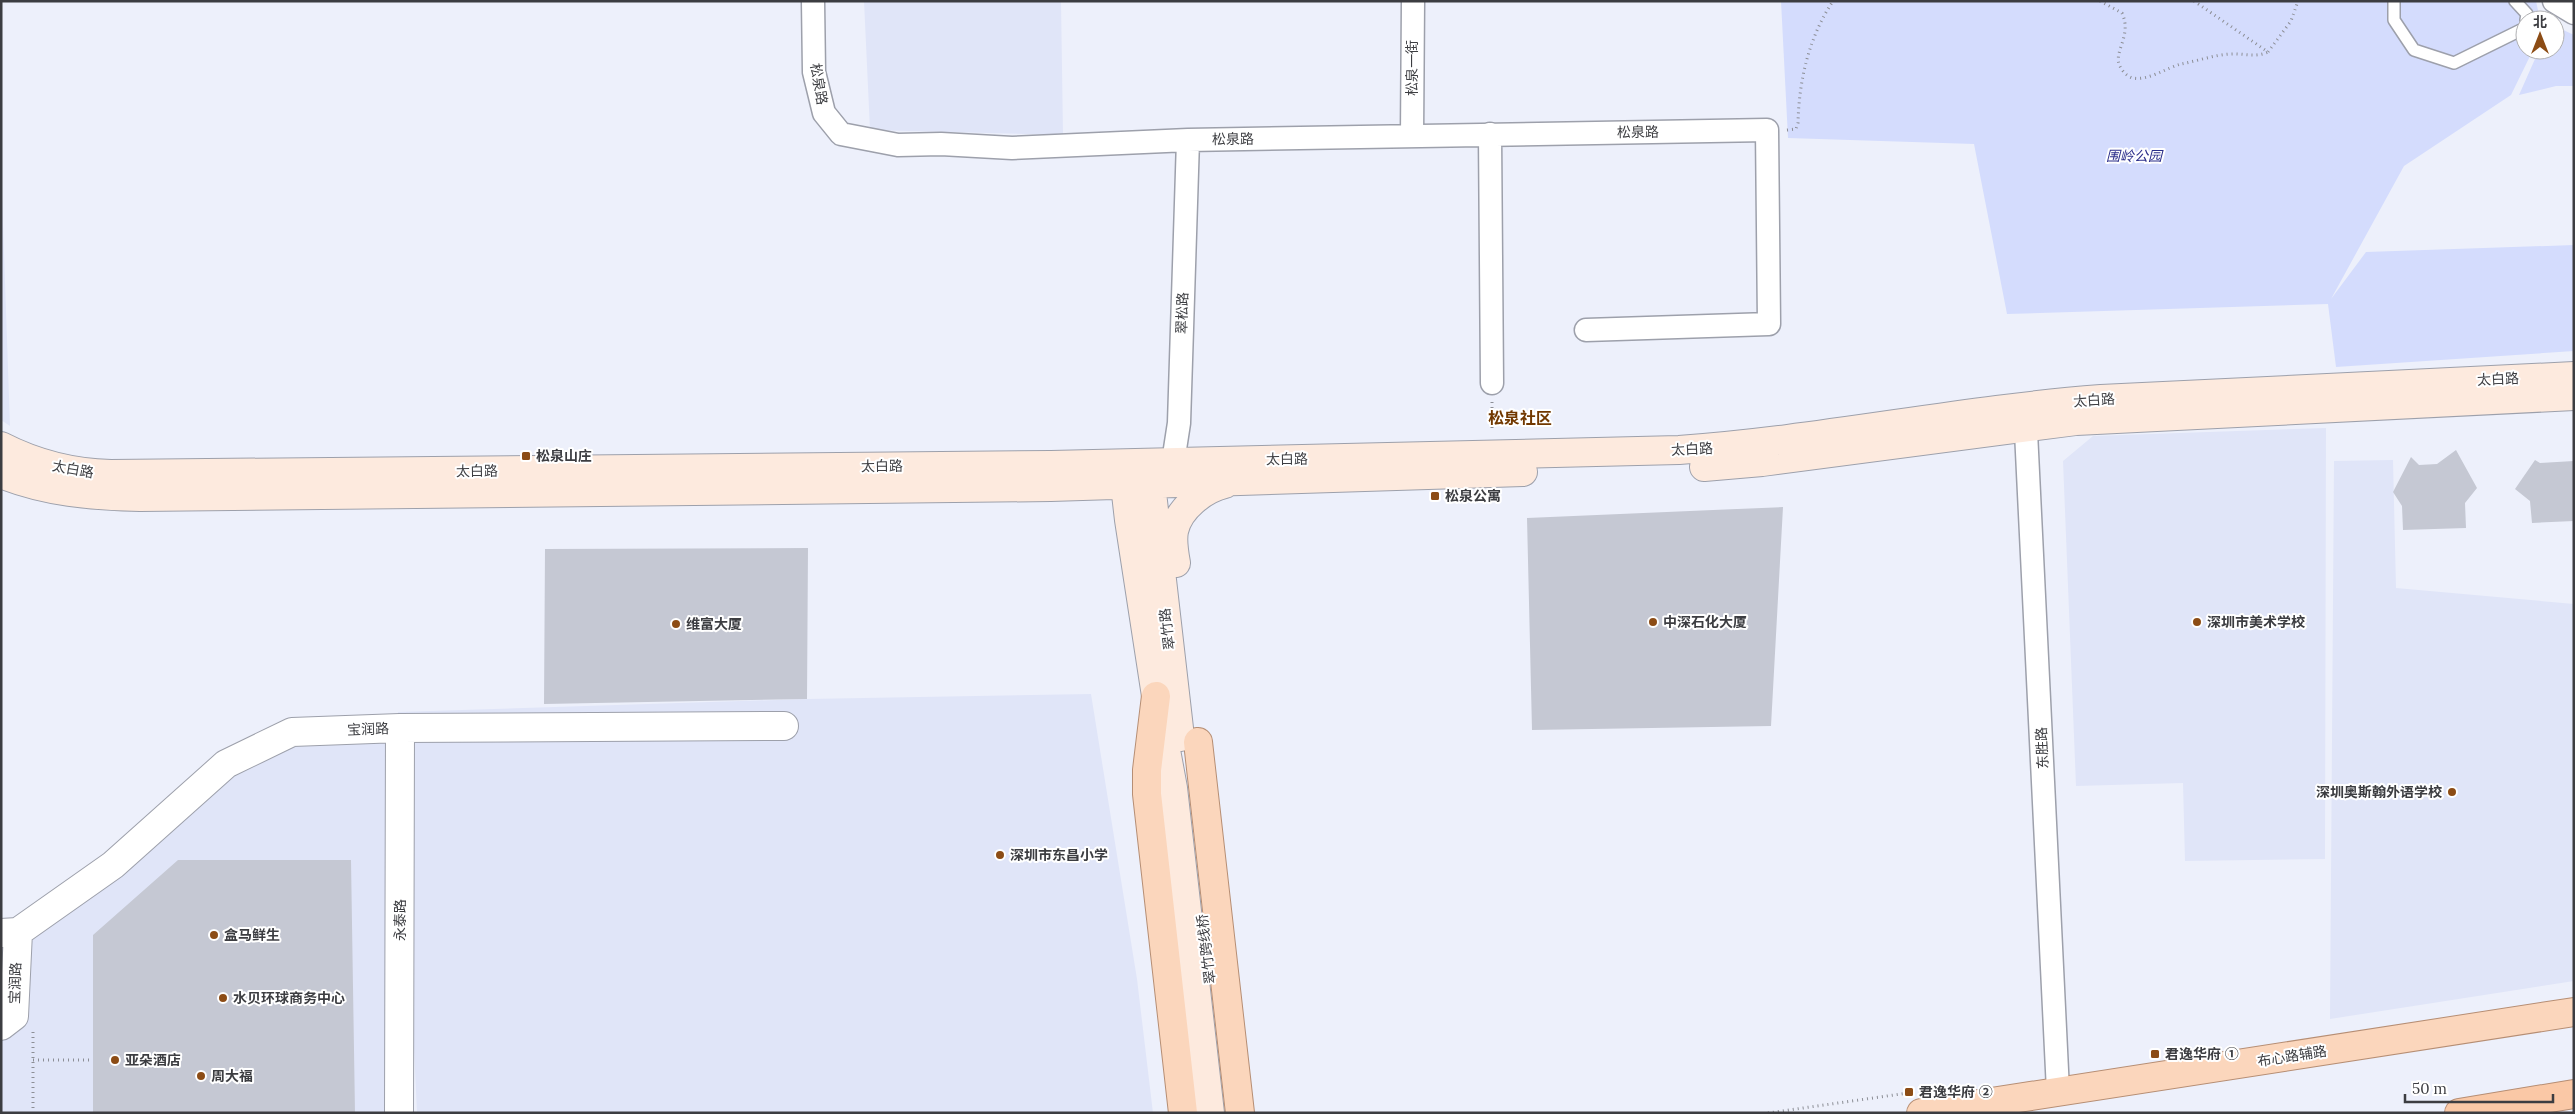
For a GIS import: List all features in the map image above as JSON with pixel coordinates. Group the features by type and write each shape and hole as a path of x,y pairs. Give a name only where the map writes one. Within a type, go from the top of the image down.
{"highway":[{"path":"2459,1113 2574,1094"}],"main road":[{"name":"太白路","path":"1,446 27,458 55,467 111,474 1150,475 1239,481 1723,466 2026,416 2101,399 2574,376"},
{"name":"太白路","path":"1,474 39,487 62,491 140,497 1150,475 1492,454 1679,450 2026,416 2102,420 2574,396"},
{"name":"翠竹路","path":"1150,475 1135,564 1156,696 1180,787"},
{"name":"翠竹路","path":"1150,475 1180,787"},
{"name":"翠竹路","path":"1180,787 1198,742 1175,554 1174,529 1182,514 1204,492 1239,481"},
{"path":"1156,696 1146,794 1183,1113"},
{"path":"1198,742 1240,1113"},
{"name":"翠竹跨线桥","path":"1180,787 1210,1113"},
{"name":"翠竹跨线桥","path":"1180,787 1226,1113"},
{"name":"布心路辅路","path":"1921,1113 2574,1012"}],"street":[{"name":"松泉路","path":"813,1 814,72 824,113 841,134 898,145 940,144 1012,148 1188,140 1767,130"},
{"name":"松泉一街","path":"1412,136 1413,1"},
{"path":"2554,1 2574,13"},
{"path":"1586,330 1769,324 1767,130"},
{"path":"1490,134 1492,384"},
{"name":"翠松路","path":"1150,475 1179,423 1188,140"},
{"name":"东胜路","path":"2026,416 2058,1091"},
{"name":"宝润路","path":"1,1026 14,1016 10,933 113,865 226,764 292,732 400,728 784,726"},
{"name":"永泰路","path":"399,1113 400,728"}],"lane":[{"path":"2394,1 2394,20 2414,50 2454,63 2515,33"}],"path":[{"path":"1767,130 1796,129 1803,72 1818,28 1833,1"},
{"path":"2100,1 2122,14 2127,30 2118,54 2118,62 2121,69 2133,78 2143,77 2172,66 2218,56 2230,54 2253,56 2268,52 2291,21 2298,1"},
{"path":"2194,1 2268,52"},
{"path":"1492,384 1492,454"},
{"path":"33,1060 93,1060"}],"shaded area":[{"path":"864,1 1061,1 1063,135 870,130"},
{"path":"1,166 10,426 1,420"},
{"name":"深圳市美术学校","path":"2326,428 2325,859 2185,861 2183,783 2076,786 2063,461 2093,436"},
{"name":"深圳奥斯翰外语学校","path":"2393,460 2396,588 2574,604 2574,981 2330,1019 2334,461"},
{"path":"1091,694 1137,979 1153,1113 417,1113 401,765 399,1113 1,1113 1,932 292,732 399,728 398,712 807,699"}],"green space":[{"name":"围岭公园","path":"1781,1 2536,1 2538,10 2515,10 2515,60 2528,60 2511,95 2404,166 2331,299 2366,252 2574,245 2574,351 2336,367 2328,304 2007,314 1974,144 1788,138"},
{"path":"2565,31 2574,35 2574,86 2556,86 2519,95 2535,60 2565,60"}],"building":[{"path":"2456,450 2477,488 2465,503 2466,528 2403,530 2402,506 2393,492 2411,457 2419,465 2437,464"},
{"path":"2535,460 2540,463 2574,461 2574,521 2532,523 2530,501 2515,489"},
{"name":"中深石化大厦","path":"1783,507 1771,726 1532,730 1527,518"},
{"name":"维富大厦","path":"808,548 807,699 544,704 545,549"},
{"name":"水贝环球商务中心","path":"178,860 351,860 355,1113 93,1113 93,935"}],"place":[{"name":"松泉山庄","path":"526,456"},
{"name":"松泉公寓","path":"1435,496"},
{"name":"中深石化大厦","path":"1653,622"},
{"name":"深圳市美术学校","path":"2197,622"},
{"name":"维富大厦","path":"676,624"},
{"name":"深圳奥斯翰外语学校","path":"2452,792"},
{"name":"深圳市东昌小学","path":"1000,855"},
{"name":"盒马鲜生","path":"214,935"},
{"name":"水贝环球商务中心","path":"223,998"},
{"name":"君逸华府 ①","path":"2155,1054"},
{"name":"亚朵酒店","path":"115,1060"},
{"name":"周大福","path":"201,1076"},
{"name":"君逸华府 ②","path":"1909,1092"}],"district":[{"name":"松泉社区","path":"1520,418"}]}
